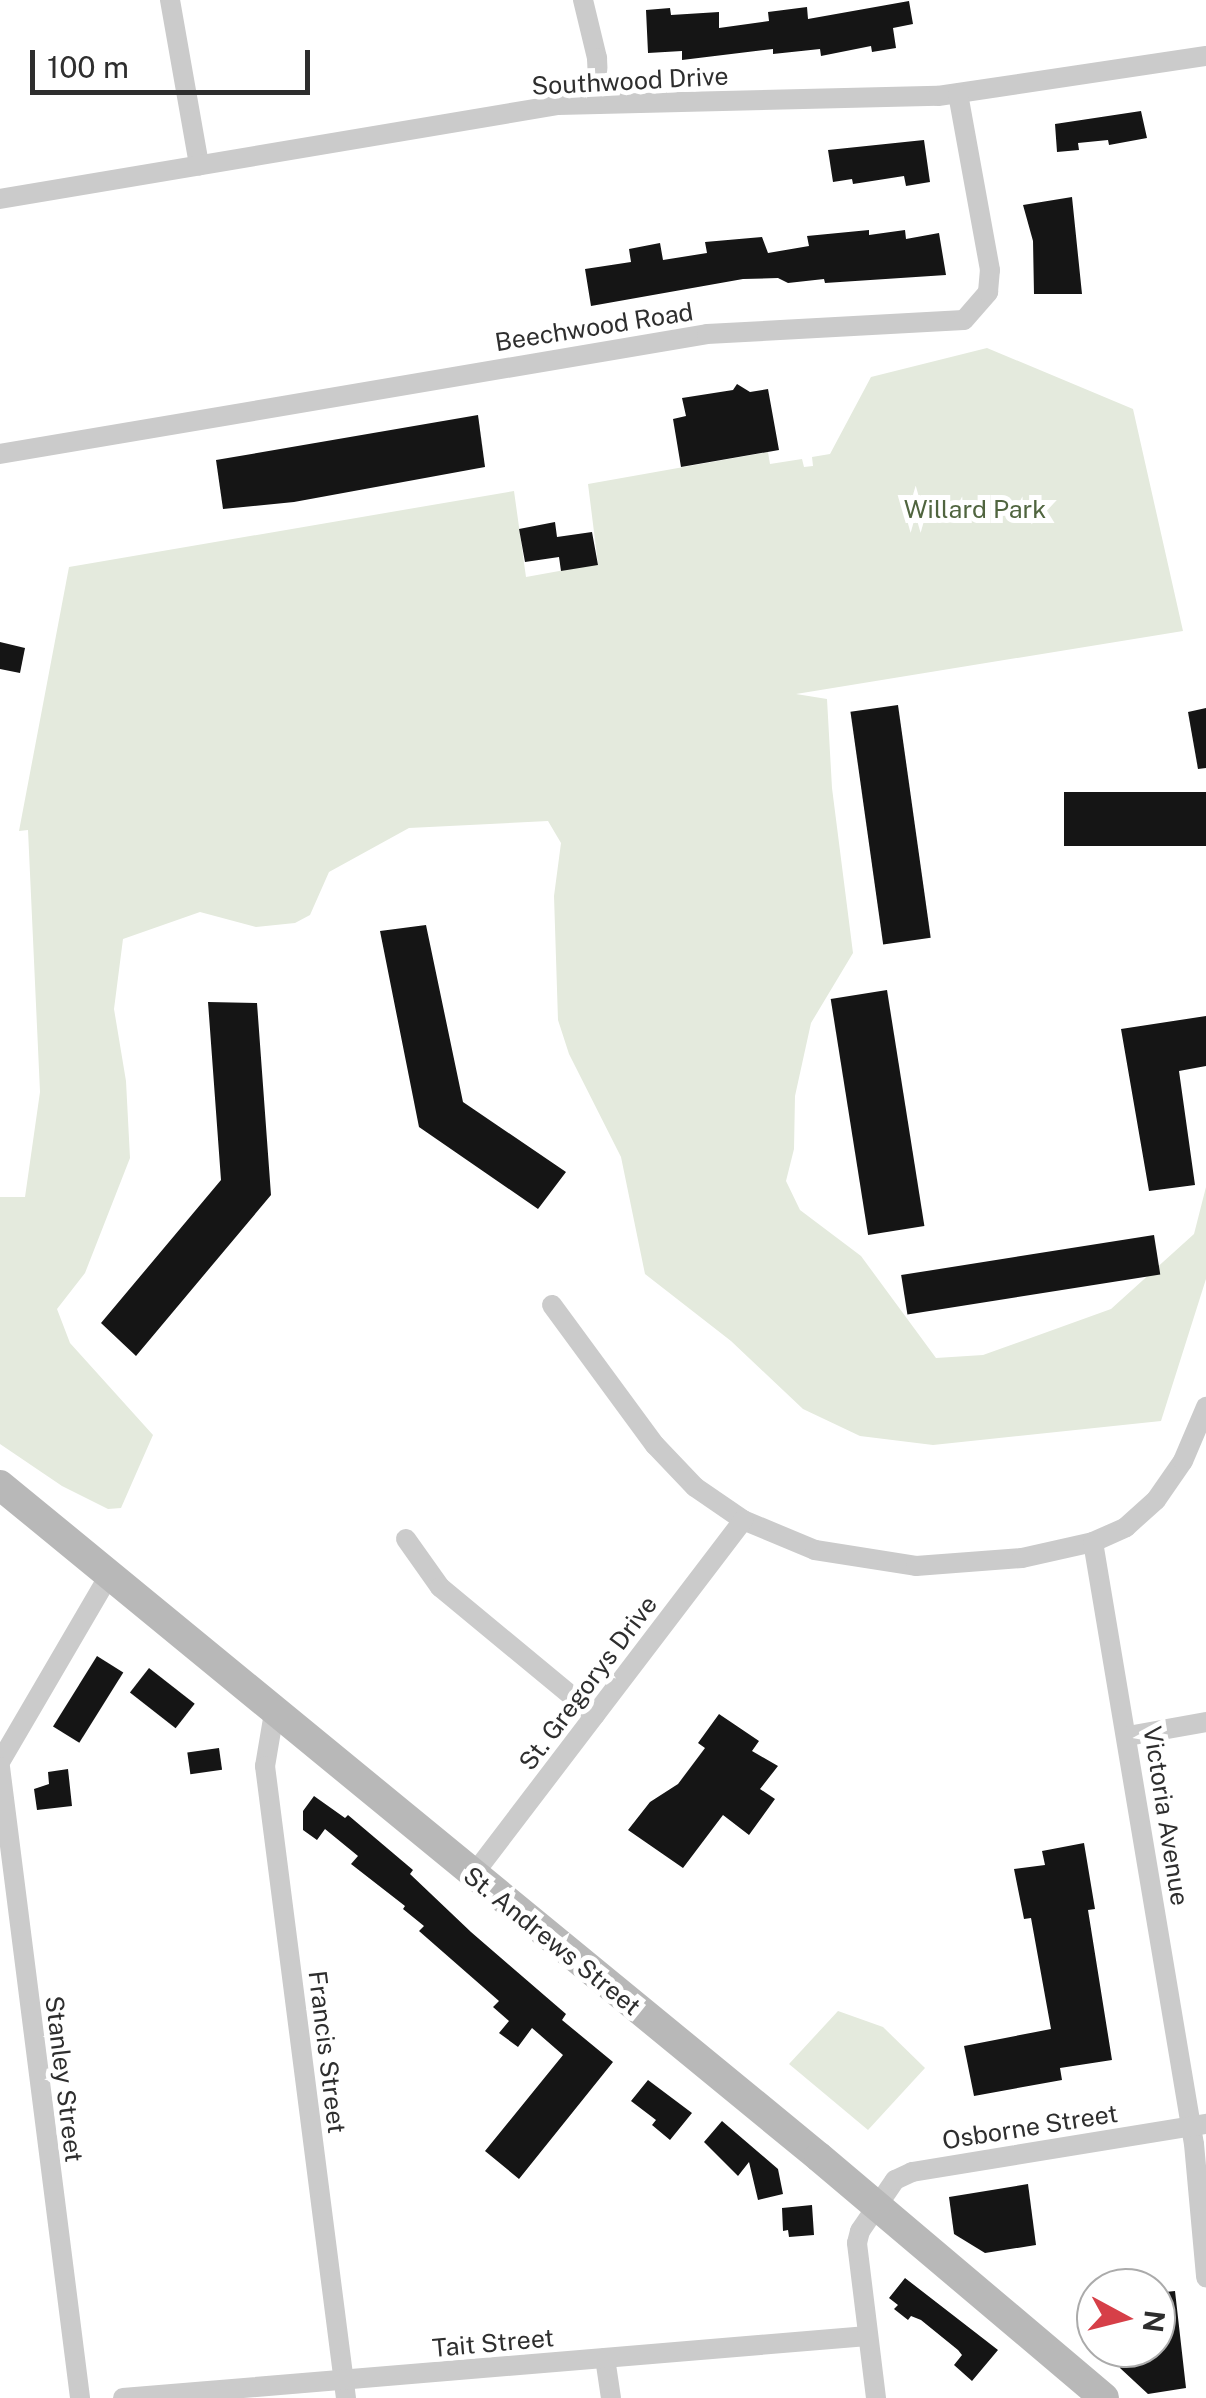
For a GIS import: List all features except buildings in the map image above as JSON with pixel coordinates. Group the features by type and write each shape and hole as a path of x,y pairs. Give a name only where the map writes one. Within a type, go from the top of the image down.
{"main road":[{"name":"St. Andrews Street","path":"0,1485 1104,2398"}],"street":[{"path":"170,0 198,165"},
{"path":"583,0 598,58 599,104"},
{"name":"Southwood Drive","path":"0,199 528,109 958,94 1206,56"},
{"name":"Beechwood Road","path":"0,454 707,334 964,320 988,292 990,270 958,94"},
{"path":"552,1305 655,1445 695,1487 743,1520 815,1550 916,1566 1022,1558 1094,1542 1126,1527 1156,1500 1183,1461 1206,1407"},
{"name":"St. Gregorys Drive","path":"473,1876 743,1520"},
{"path":"406,1540 440,1587 595,1715"},
{"name":"Victoria Avenue","path":"1094,1542 1198,2125 1206,2276"},
{"name":"Stanley Street","path":"80,2398 0,1774 110,1574"},
{"name":"Francis Street","path":"274,1713 264,1766 346,2389"},
{"path":"1128,1736 1206,1722"},
{"name":"Osborne Street","path":"876,2206 895,2180 912,2172 1198,2125"},
{"path":"876,2206 857,2243 876,2398"},
{"name":"Tait Street","path":"123,2398 346,2389 606,2358 868,2336"},
{"path":"606,2358 611,2398"}],"green space":[{"name":"Willard Park","path":"987,348 1133,409 1183,631 796,694 827,699 832,788 853,953 811,1023 795,1096 794,1149 786,1181 800,1210 861,1256 936,1358 983,1355 1111,1309 1194,1234 1206,1187 1206,1279 1161,1421 933,1445 860,1436 803,1409 731,1341 645,1274 621,1157 569,1054 558,1020 554,896 561,843 548,821 409,828 329,872 310,915 295,923 256,927 200,912 123,939 114,1009 126,1081 130,1158 85,1273 57,1309 70,1343 153,1435 121,1508 108,1509 62,1486 0,1444 0,1197 25,1197 40,1092 28,830 19,831 69,567 514,491 526,577 598,564 588,484 768,452 770,464 802,459 804,467 813,466 812,457 830,454 871,377"},
{"path":"838,2011 883,2027 925,2068 868,2130 789,2064"}]}
